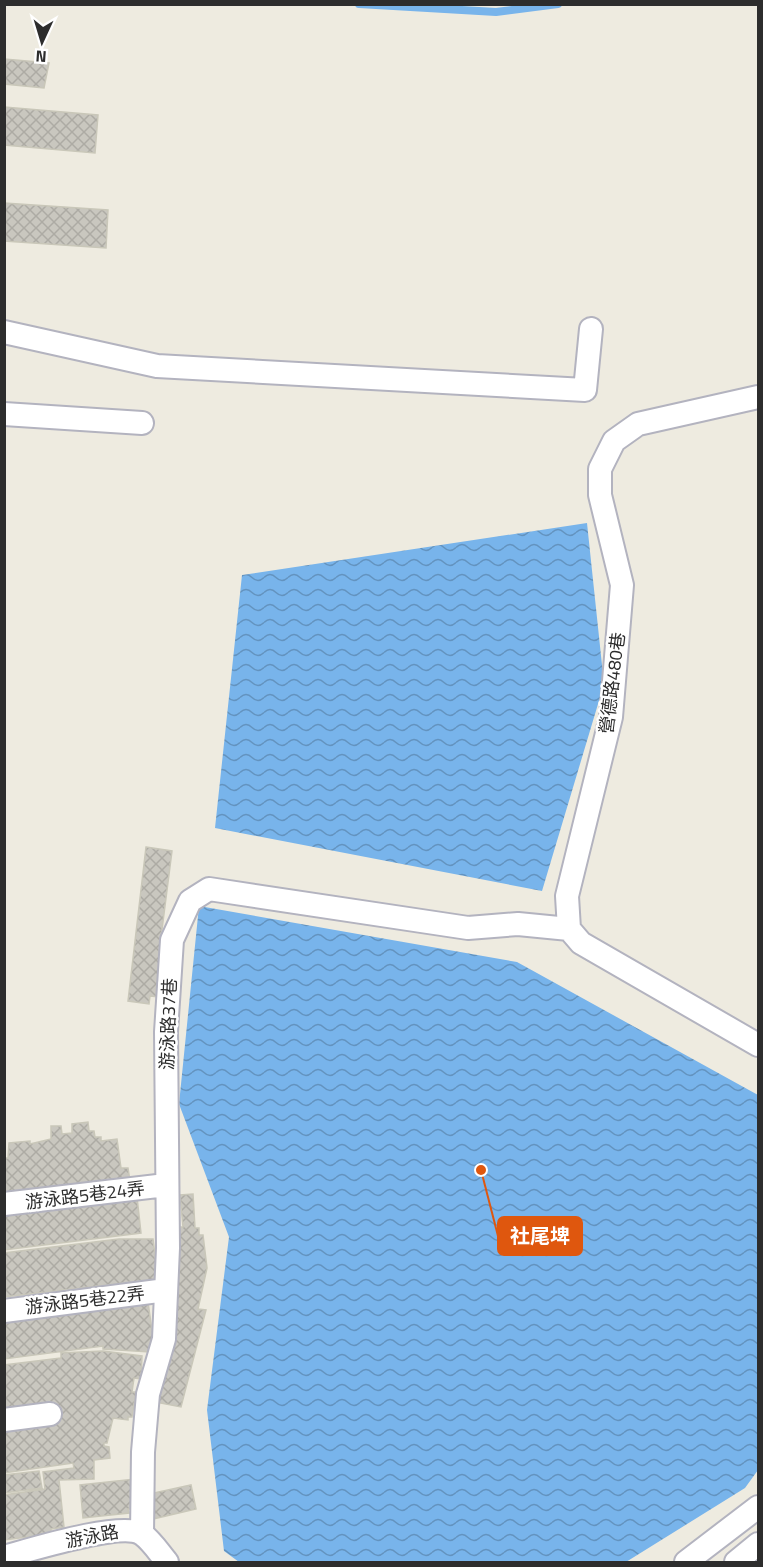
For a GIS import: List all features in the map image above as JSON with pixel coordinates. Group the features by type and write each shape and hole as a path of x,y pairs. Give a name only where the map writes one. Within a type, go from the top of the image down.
{"street":[{"path":"4,332 157,366 585,390 591,328"},
{"name":"營德路480巷","path":"569,929 567,896 611,717 622,585 600,495 600,469 614,441 638,424 759,397"},
{"path":"4,414 142,423"},
{"name":"游泳路37巷","path":"142,1534 143,1452 148,1394 164,1339 166,1032 172,940 190,901 208,889 468,928 518,924 569,929"},
{"path":"569,929 581,943 759,1045"},
{"name":"游泳路5巷24弄","path":"4,1204 166,1185"},
{"name":"游泳路5巷22弄","path":"4,1311 166,1290"},
{"path":"4,1420 50,1414"},
{"path":"686,1563 759,1507"},
{"name":"游泳路","path":"4,1557 71,1539 128,1529 142,1534 167,1563"},
{"path":"736,1563 759,1544"}],"water":[{"path":"587,523 604,684 542,891 215,828 242,575"},
{"path":"199,906 517,962 758,1095 758,1470 745,1488 626,1562 239,1562 224,1551 207,1410 229,1237 179,1104"}],"building":[{"path":"4,59 49,63 44,88 4,84"},
{"path":"4,107 98,115 95,153 4,145"},
{"path":"4,203 108,210 106,248 4,241"},
{"path":"146,847 172,851 159,953 164,954 159,997 150,996 149,1004 128,1001"},
{"path":"88,1122 89,1131 94,1131 95,1137 101,1137 101,1141 117,1139 121,1168 128,1168 130,1181 4,1196 4,1158 8,1158 9,1143 30,1141 30,1144 51,1139 51,1126 61,1126 62,1134 72,1133 72,1124"},
{"path":"193,1194 195,1228 199,1228 199,1235 203,1235 207,1268 198,1309 206,1310 181,1407 155,1402 178,1304 174,1303 179,1265 174,1227 183,1227 180,1195"},
{"path":"137,1197 141,1233 4,1250 4,1212 110,1203 110,1200"},
{"path":"119,1239 153,1239 158,1279 4,1297 4,1253"},
{"path":"148,1302 153,1338 150,1352 103,1349 103,1346 4,1359 4,1319"},
{"path":"103,1351 142,1356 141,1379 134,1378 132,1392 136,1392 132,1417 128,1417 128,1420 113,1418 107,1443 104,1443 104,1446 109,1447 110,1458 94,1460 94,1479 59,1480 64,1527 51,1529 51,1534 4,1540 4,1495 45,1489 43,1472 74,1468 73,1463 4,1473 4,1365 61,1358 61,1353"},
{"path":"39,1471 42,1488 4,1493 4,1475"},
{"path":"135,1479 135,1509 128,1509 129,1513 83,1518 80,1485"},
{"path":"191,1485 196,1509 153,1519 149,1494"}],"waterway":[{"path":"359,4 496,12 558,4"}],"place":[{"name":"社尾埤","path":"481,1170"}]}
